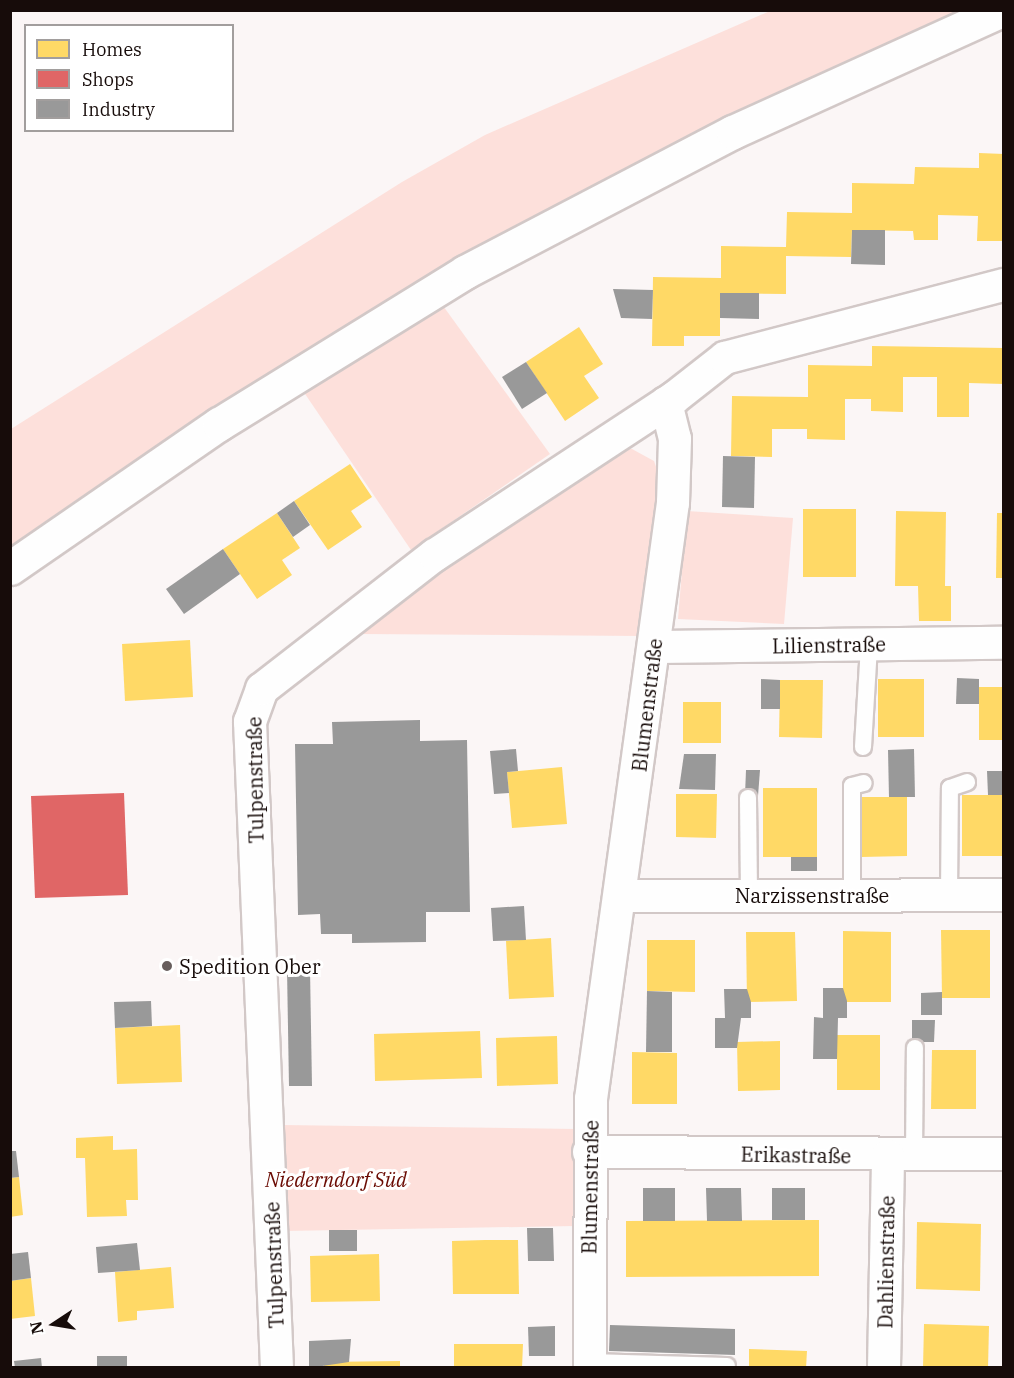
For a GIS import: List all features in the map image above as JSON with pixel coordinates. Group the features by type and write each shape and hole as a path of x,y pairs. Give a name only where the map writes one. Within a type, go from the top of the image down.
{"main road":[{"path":"10,568 219,424 465,272 733,132 1002,10"}],"street":[{"path":"666,403 725,358 755,348 1004,285"},
{"name":"Blumenstraße","path":"590,1365 589,1152 601,1017 621,896 676,465 666,403"},
{"name":"Tulpenstraße","path":"277,1368 250,722 255,700 300,654 435,555 666,403"},
{"name":"Lilienstraße","path":"654,647 1004,643"},
{"name":"Narzissenstraße","path":"621,896 1004,895"},
{"name":"Erikastraße","path":"589,1152 901,1156 1004,1154"},
{"name":"Dahlienstraße","path":"884,1368 901,1156"}],"lane":[{"path":"863,747 869,645"},
{"path":"949,895 950,788 967,782"},
{"path":"852,896 852,786 864,783"},
{"path":"748,798 749,896"},
{"path":"901,1156 915,1048"},
{"path":"590,1365 727,1366"}],"green space":[{"path":"770,11 960,11 532,217 362,316 11,550 11,429 402,182 485,135"},
{"path":"441,303 550,454 411,550 301,388"},
{"path":"632,449 654,461 661,481 641,636 358,634 439,569 620,450"},
{"path":"687,511 793,518 784,624 678,619"},
{"name":"Niederndorf Süd","path":"282,1125 576,1129 575,1226 284,1231"}],"building: Homes":[{"path":"979,153 1004,154 1004,241 977,241 978,216 938,215 938,240 914,240 913,231 852,230 851,257 786,256 786,294 720,293 720,336 684,336 684,346 652,346 653,277 721,278 721,246 786,247 787,212 852,213 852,183 914,184 915,167 979,168"},
{"path":"579,327 603,364 584,376 599,398 565,421 526,362"},
{"path":"872,346 1004,348 1004,384 969,383 969,417 937,417 937,377 903,377 903,412 871,411 871,399 845,399 845,440 807,439 807,429 772,429 772,457 731,456 732,396 808,397 808,365 872,366"},
{"path":"350,464 372,497 351,511 362,527 328,550 294,501"},
{"path":"803,509 856,509 856,577 803,577"},
{"path":"896,511 946,512 945,586 951,586 951,621 919,621 918,586 895,586"},
{"path":"277,513 300,548 282,560 292,575 257,599 223,549"},
{"path":"997,513 1004,513 1004,578 996,578"},
{"path":"190,640 193,697 125,701 122,644"},
{"path":"878,679 924,679 924,737 878,737"},
{"path":"780,680 823,680 822,738 779,737"},
{"path":"979,687 1004,687 1004,740 979,740"},
{"path":"683,702 721,702 721,743 683,743"},
{"path":"562,767 567,824 512,828 507,772"},
{"path":"763,788 817,788 817,857 763,857"},
{"path":"676,794 717,794 716,838 676,837"},
{"path":"962,795 1004,795 1004,856 962,856"},
{"path":"860,797 907,797 907,856 861,857"},
{"path":"941,930 990,930 990,998 942,998"},
{"path":"843,931 891,932 891,1002 843,1002"},
{"path":"746,932 795,932 797,1001 747,1002"},
{"path":"551,938 554,997 509,999 506,941"},
{"path":"647,940 695,940 695,992 647,991"},
{"path":"180,1025 182,1082 117,1084 115,1028"},
{"path":"480,1031 482,1078 375,1081 374,1034"},
{"path":"837,1035 880,1035 880,1090 837,1090"},
{"path":"557,1036 558,1084 497,1086 496,1038"},
{"path":"780,1041 780,1090 738,1091 737,1042"},
{"path":"932,1050 976,1050 976,1109 931,1109"},
{"path":"632,1052 677,1053 677,1104 632,1104"},
{"path":"113,1136 113,1150 137,1149 138,1200 126,1200 127,1216 87,1217 85,1158 76,1158 76,1138"},
{"path":"19,1177 23,1215 10,1217 10,1178"},
{"path":"819,1220 819,1276 626,1277 626,1221"},
{"path":"917,1222 981,1224 980,1291 916,1289"},
{"path":"518,1240 519,1294 453,1294 452,1241"},
{"path":"379,1254 380,1301 311,1302 310,1256"},
{"path":"171,1267 174,1308 137,1311 137,1320 118,1322 115,1272"},
{"path":"31,1278 35,1316 10,1319 10,1281"},
{"path":"924,1324 989,1326 988,1368 923,1368"},
{"path":"454,1344 523,1344 522,1368 454,1368"},
{"path":"749,1349 807,1351 806,1368 749,1368"},
{"path":"400,1361 400,1368 324,1368 324,1362"}],"building: Shops":[{"path":"124,793 128,895 35,898 31,796"}],"building: Industry":[{"path":"852,230 885,230 885,265 851,264"},
{"path":"613,289 653,290 652,319 621,318"},
{"path":"720,293 759,293 759,319 720,318"},
{"path":"526,362 547,393 522,409 502,377"},
{"path":"723,456 755,457 754,508 722,507"},
{"path":"294,501 310,525 293,537 277,513"},
{"path":"223,549 240,574 184,614 166,589"},
{"path":"957,678 979,679 979,704 956,704"},
{"path":"761,679 780,680 780,709 761,709"},
{"path":"420,720 420,741 467,740 470,912 426,912 426,942 352,943 352,934 321,934 320,914 298,915 295,744 333,744 332,722"},
{"path":"516,749 518,771 507,772 509,793 494,794 490,751"},
{"path":"914,749 915,797 889,797 888,750"},
{"path":"684,754 716,754 715,790 679,789"},
{"path":"746,770 760,770 758,796 745,795"},
{"path":"987,771 1004,771 1004,795 988,795"},
{"path":"791,857 817,857 817,871 791,871"},
{"path":"524,906 526,940 493,941 491,908"},
{"path":"287,969 310,969 312,1086 289,1086"},
{"path":"823,988 843,988 847,1001 847,1018 838,1018 837,1059 813,1059 814,1017 823,1018"},
{"path":"724,989 747,989 751,1002 751,1018 741,1018 737,1048 715,1048 715,1018 725,1018"},
{"path":"647,991 672,992 672,1052 646,1052"},
{"path":"942,992 942,1015 921,1015 921,993"},
{"path":"151,1001 152,1026 115,1028 114,1002"},
{"path":"912,1020 935,1020 934,1042 912,1042"},
{"path":"10,1151 16,1151 19,1177 10,1178"},
{"path":"643,1188 675,1188 675,1221 643,1221"},
{"path":"706,1188 741,1188 742,1221 707,1221"},
{"path":"772,1188 805,1188 805,1220 772,1220"},
{"path":"527,1228 553,1228 554,1261 528,1261"},
{"path":"329,1230 357,1230 357,1251 329,1251"},
{"path":"137,1243 140,1270 98,1273 96,1247"},
{"path":"28,1252 31,1278 10,1281 10,1254"},
{"path":"610,1325 735,1329 735,1355 609,1351"},
{"path":"555,1326 555,1356 529,1356 528,1327"},
{"path":"351,1339 349,1362 309,1368 309,1341"},
{"path":"97,1356 127,1356 127,1368 97,1368"},
{"path":"41,1358 42,1368 15,1368 14,1361"}],"place":[{"name":"Spedition Ober","path":"167,966"}]}
